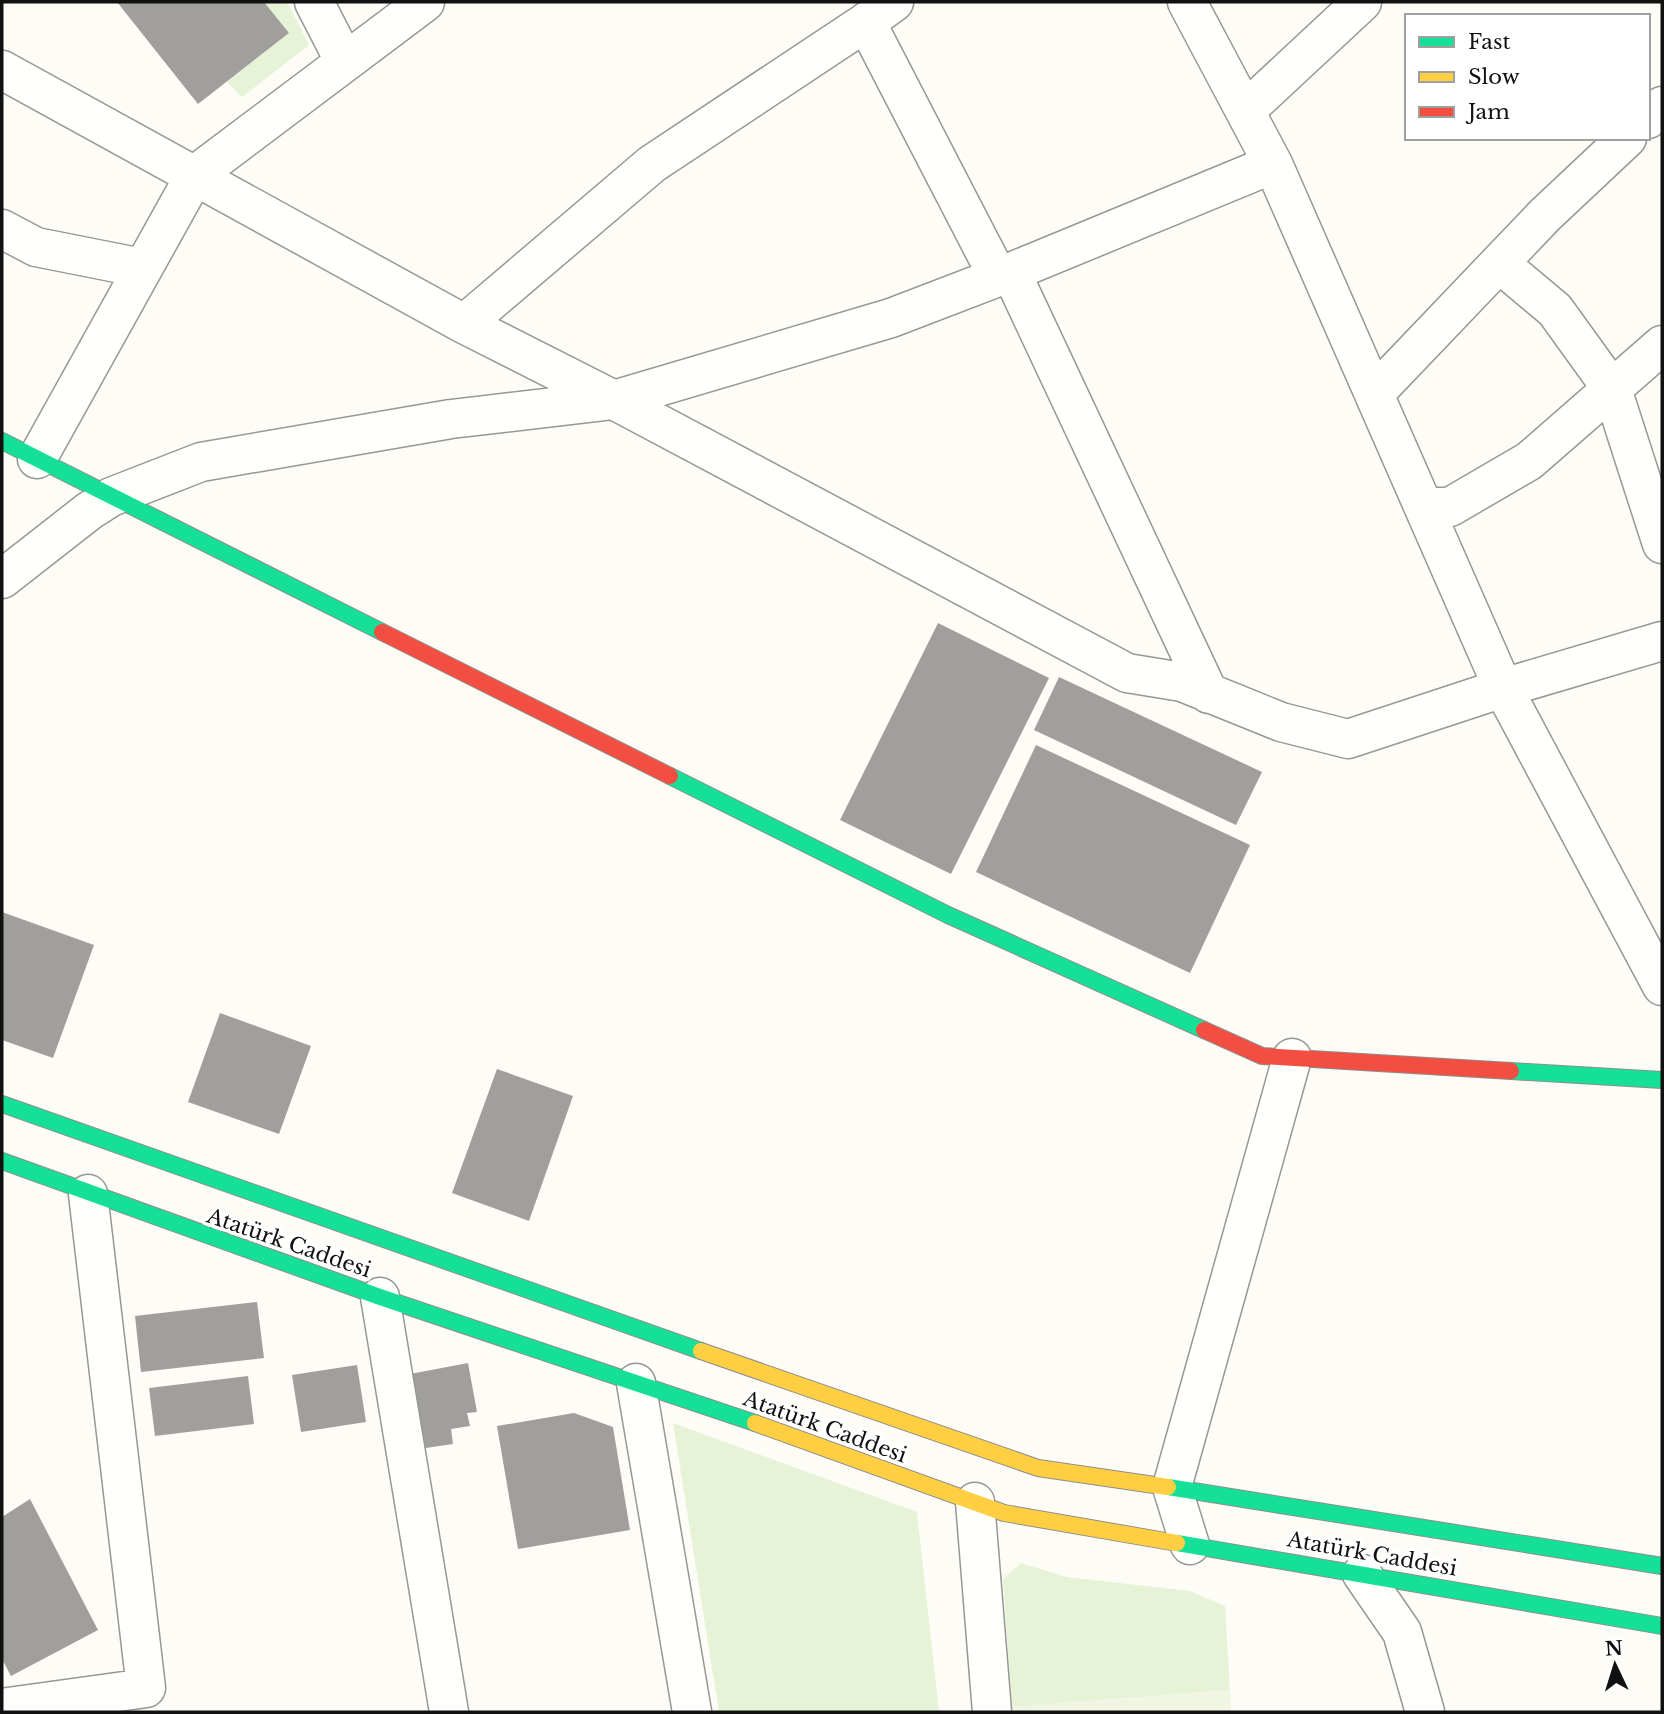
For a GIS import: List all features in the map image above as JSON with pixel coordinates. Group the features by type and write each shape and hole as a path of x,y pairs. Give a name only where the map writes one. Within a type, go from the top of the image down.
{"main road":[{"path":"2,440 948,915 1262,1056 1662,1080"},
{"path":"2,1104 431,1258 1038,1468 1381,1518 1662,1566"},
{"name":"Atatürk Caddesi","path":"2,1161 380,1297 636,1383 1004,1513 1662,1626"}],"street":[{"path":"314,2 345,62"},
{"path":"37,459 195,175 425,2"},
{"path":"1187,2 1273,164 1503,688 1662,986"},
{"path":"1245,111 1362,2"},
{"path":"464,324 652,164 880,12 1209,694"},
{"path":"2,70 464,324 614,400 1127,673 1182,682 1280,722 1348,739 1503,688 1662,641"},
{"path":"1374,394 1499,262 1625,140"},
{"path":"2,579 89,510 111,497 201,462 451,419 614,400 891,318 1005,275 1273,164"},
{"path":"2,229 36,247 142,268"},
{"path":"1499,262 1555,310 1612,389 1662,544"},
{"path":"1424,507 1450,507 1530,461 1662,345"},
{"path":"1190,1545 1172,1488 1292,1058"},
{"path":"2,1708 146,1689 88,1194"},
{"path":"380,1297 449,1712"},
{"path":"636,1383 692,1712"},
{"path":"975,1502 992,1712"},
{"path":"1362,1574 1402,1632 1425,1712"}],"green space":[{"path":"264,2 287,2 309,45 242,97 227,82 289,33"},
{"path":"673,1423 917,1512 939,1712 719,1712"},
{"path":"1021,1563 1066,1577 1190,1591 1225,1606 1230,1690 1012,1707 1003,1579"},
{"path":"1230,1690 1231,1712 1013,1712 1012,1707"}],"building":[{"path":"117,2 264,2 289,33 198,104"},
{"path":"938,623 1049,678 951,874 840,820"},
{"path":"1059,677 1262,772 1236,825 1034,730"},
{"path":"1036,745 1250,845 1190,973 976,872"},
{"path":"2,912 94,945 53,1058 2,1040"},
{"path":"220,1013 311,1046 279,1134 188,1102"},
{"path":"497,1069 573,1096 529,1221 452,1193"},
{"path":"257,1302 264,1358 141,1372 135,1316"},
{"path":"468,1363 477,1412 467,1413 470,1426 451,1429 453,1444 419,1449 405,1375"},
{"path":"357,1365 366,1422 301,1432 292,1375"},
{"path":"248,1376 254,1424 155,1436 149,1388"},
{"path":"574,1413 613,1427 630,1530 518,1549 497,1426"},
{"path":"30,1499 98,1630 11,1676 2,1659 2,1517"}],"traffic: fast":[{"path":"2,441 382,632"},
{"path":"670,776 948,915 1204,1030"},
{"path":"1511,1071 1662,1080"},
{"path":"2,1104 701,1351"},
{"path":"2,1161 380,1297 755,1423"},
{"path":"1168,1487 1662,1566"},
{"path":"1177,1543 1662,1626"}],"traffic: slow":[{"path":"701,1351 1038,1468 1168,1487"},
{"path":"755,1423 1004,1513 1177,1543"}],"traffic: jam":[{"path":"382,632 670,776"},
{"path":"1204,1030 1262,1056 1511,1071"}]}
